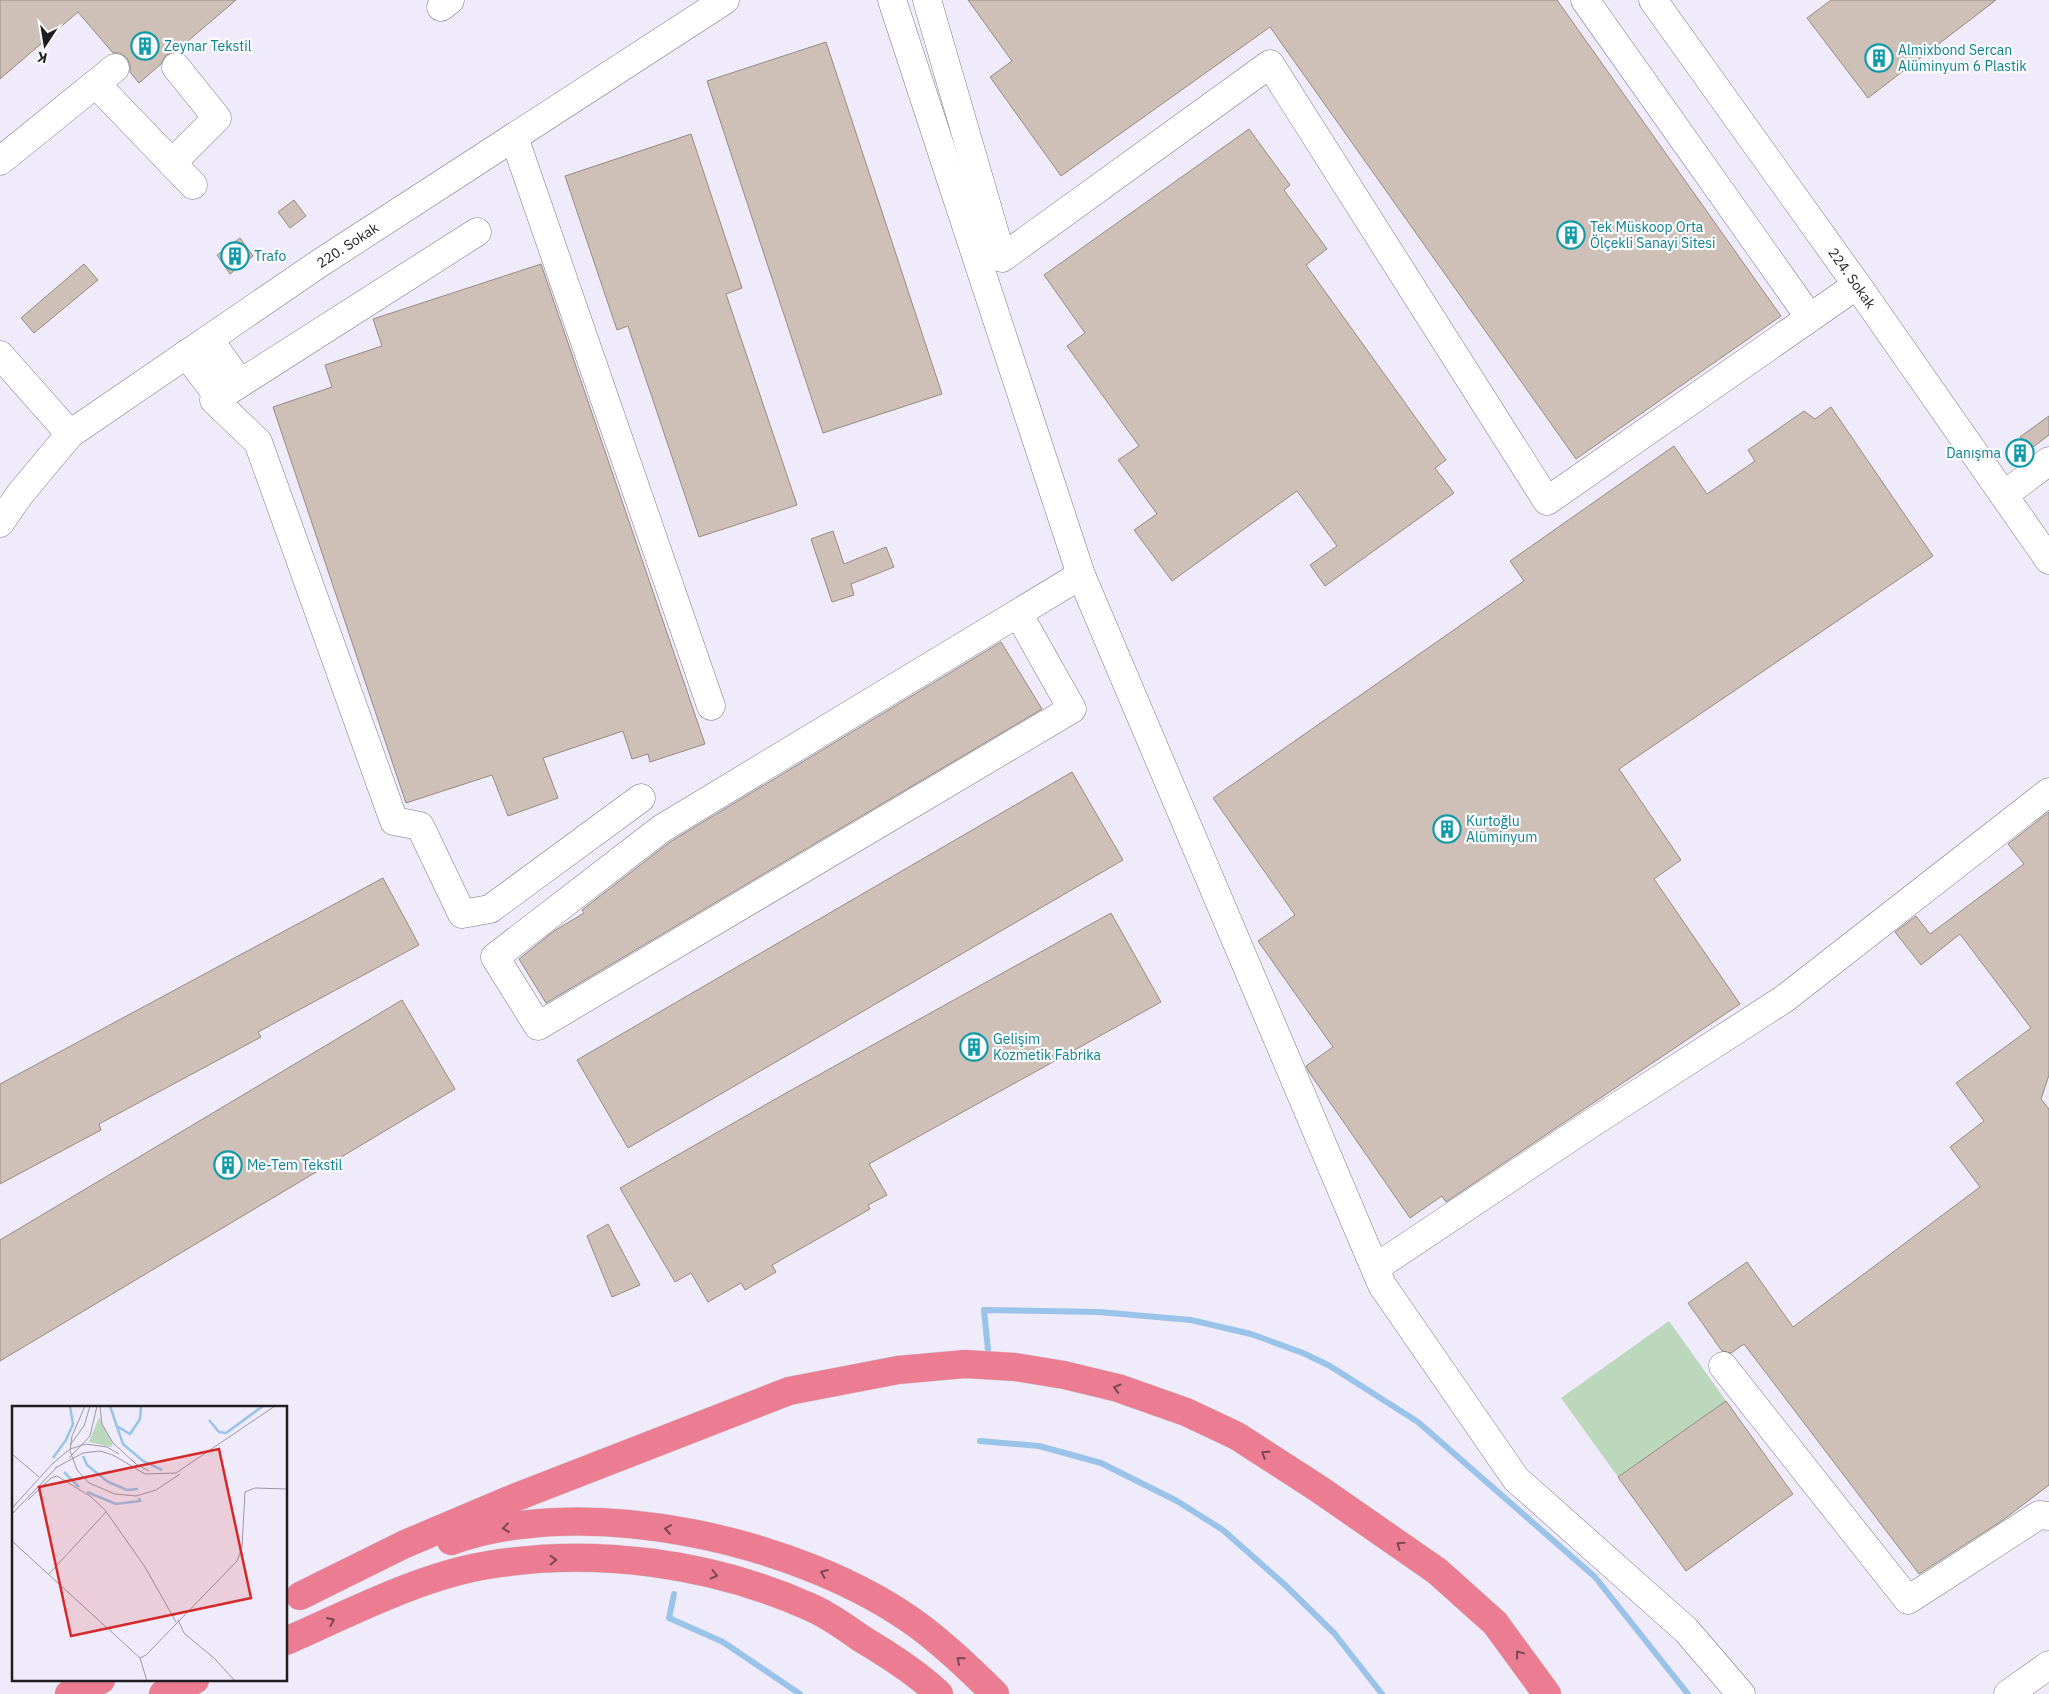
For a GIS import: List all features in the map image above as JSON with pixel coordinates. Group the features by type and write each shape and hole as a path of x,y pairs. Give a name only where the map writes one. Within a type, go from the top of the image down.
{"highway":[{"path":"293,1599 405,1544 509,1500 789,1391 898,1370 965,1364 1015,1367 1064,1375 1118,1388 1186,1412 1237,1436 1319,1489 1437,1572 1495,1623 1547,1694"},
{"path":"293,1599 476,1532 528,1525 588,1522 640,1524 694,1532 742,1545 828,1575 918,1626 963,1663 996,1694"},
{"path":"288,1640 402,1592 448,1575 488,1565 534,1560 637,1561 688,1569 755,1585 812,1608 914,1673 939,1694"},
{"path":"812,1608 917,1694"},
{"path":"69,1694 96,1682"},
{"path":"163,1694 190,1682"}],"street":[{"name":"220. Sokak","path":"0,524 20,494 70,434 320,263 725,0"},
{"path":"892,0 1081,575 1382,1285 1516,1479 1686,1630 1741,1694"},
{"path":"927,0 1002,258 1270,64 1547,502 1857,285"},
{"path":"1585,0 1810,318"},
{"name":"224. Sokak","path":"1653,0 1857,285 2049,560"},
{"path":"172,163 217,118 176,67"},
{"path":"0,161 106,76 172,163 193,185"},
{"path":"514,137 711,706"},
{"path":"477,232 214,400 258,442 394,821 420,826 462,914 490,909 641,798"},
{"path":"209,339 229,390"},
{"path":"186,354 229,390"},
{"path":"0,355 70,434"},
{"path":"2004,495 2049,462"},
{"path":"1018,613 1072,709 538,1026 495,957 661,828 1081,575"},
{"path":"1375,1268 1589,1125 1784,999 2049,792"},
{"path":"1723,1366 1908,1600 2039,1515 2049,1516"},
{"path":"2008,1694 2049,1664"}],"green space":[{"path":"1669,1321 1726,1401 1618,1477 1561,1398"}],"building":[{"name":"Zeynar Tekstil","path":"0,0 236,0 175,52 166,55 161,64 139,83 130,72 127,58 120,53 113,53 78,12 0,79"},
{"name":"Tek Müskoop Orta Ölçekli Sanayi Sitesi","path":"968,0 1557,0 1781,316 1576,459 1270,27 1061,176 990,77 1012,61"},
{"name":"Almixbond Sercan Alüminyum 6 Plastik","path":"1831,0 1996,0 1868,98 1807,18"},
{"path":"826,42 942,394 823,433 707,81"},
{"path":"1249,129 1290,185 1284,190 1327,249 1306,265 1446,460 1435,468 1454,493 1325,586 1310,565 1337,546 1297,491 1172,581 1134,530 1157,514 1118,460 1139,446 1067,346 1085,333 1044,275"},
{"path":"691,134 742,288 726,294 797,505 699,537 628,326 617,330 565,176"},
{"path":"294,200 306,216 290,228 278,212"},
{"name":"Trafo","path":"240,238 253,256 230,274 217,255"},
{"path":"84,264 98,280 34,333 21,318"},
{"path":"541,264 705,744 650,762 648,754 632,759 623,731 543,758 558,798 508,816 492,775 406,803 273,407 332,387 325,365 382,346 373,319"},
{"name":"Kurtoğlu Alüminyum","path":"1831,407 1933,556 1619,769 1681,860 1654,879 1740,1004 1446,1202 1442,1196 1410,1218 1306,1066 1333,1047 1258,941 1295,915 1213,798 1524,581 1510,561 1674,446 1707,494 1755,461 1748,450 1804,411 1815,419"},
{"path":"2049,416 2049,435 2029,450 2020,437"},
{"path":"833,531 844,564 886,547 894,567 851,584 854,595 832,602 811,539"},
{"path":"1001,642 1042,709 546,1003 519,959 554,931 584,913 582,910 670,842"},
{"path":"1072,772 1123,860 628,1148 577,1060"},
{"path":"2049,812 2049,1075 2041,1099 2049,1109 2049,1485 2003,1520 1919,1574 1744,1344 1731,1353 1722,1351 1688,1303 1747,1262 1793,1327 1980,1187 1950,1147 1984,1121 1956,1083 2031,1028 1960,934 1921,965 1895,932 1916,916 1930,934 2024,864 2008,844"},
{"path":"383,878 419,945 258,1032 261,1037 99,1124 101,1130 0,1184 0,1084"},
{"path":"1111,913 1161,1002 869,1164 887,1195 868,1205 870,1209 772,1265 776,1272 745,1290 741,1283 708,1302 691,1273 675,1282 620,1188 786,1093"},
{"name":"Me-Tem Tekstil","path":"402,1000 455,1089 0,1361 0,1240"},
{"path":"608,1224 640,1285 612,1297 587,1236"},
{"path":"1726,1401 1793,1494 1686,1571 1618,1477"}],"waterway":[{"path":"988,1350 984,1310 1099,1312 1191,1320 1251,1334 1303,1353 1330,1366 1418,1422 1595,1577 1688,1694"},
{"path":"980,1441 1039,1446 1101,1463 1177,1501 1223,1530 1285,1585 1334,1633 1382,1694"},
{"path":"674,1594 669,1618 723,1642 800,1694"}],"place":[{"name":"Zeynar Tekstil","path":"145,46"},
{"name":"Almixbond Sercan Alüminyum 6 Plastik","path":"1879,58"},
{"name":"Tek Müskoop Orta Ölçekli Sanayi Sitesi","path":"1571,235"},
{"name":"Trafo","path":"235,256"},
{"name":"Danışma","path":"2020,453"},
{"name":"Kurtoğlu Alüminyum","path":"1447,829"},
{"name":"Gelişim Kozmetik Fabrika","path":"974,1047"},
{"name":"Me-Tem Tekstil","path":"228,1165"}]}
